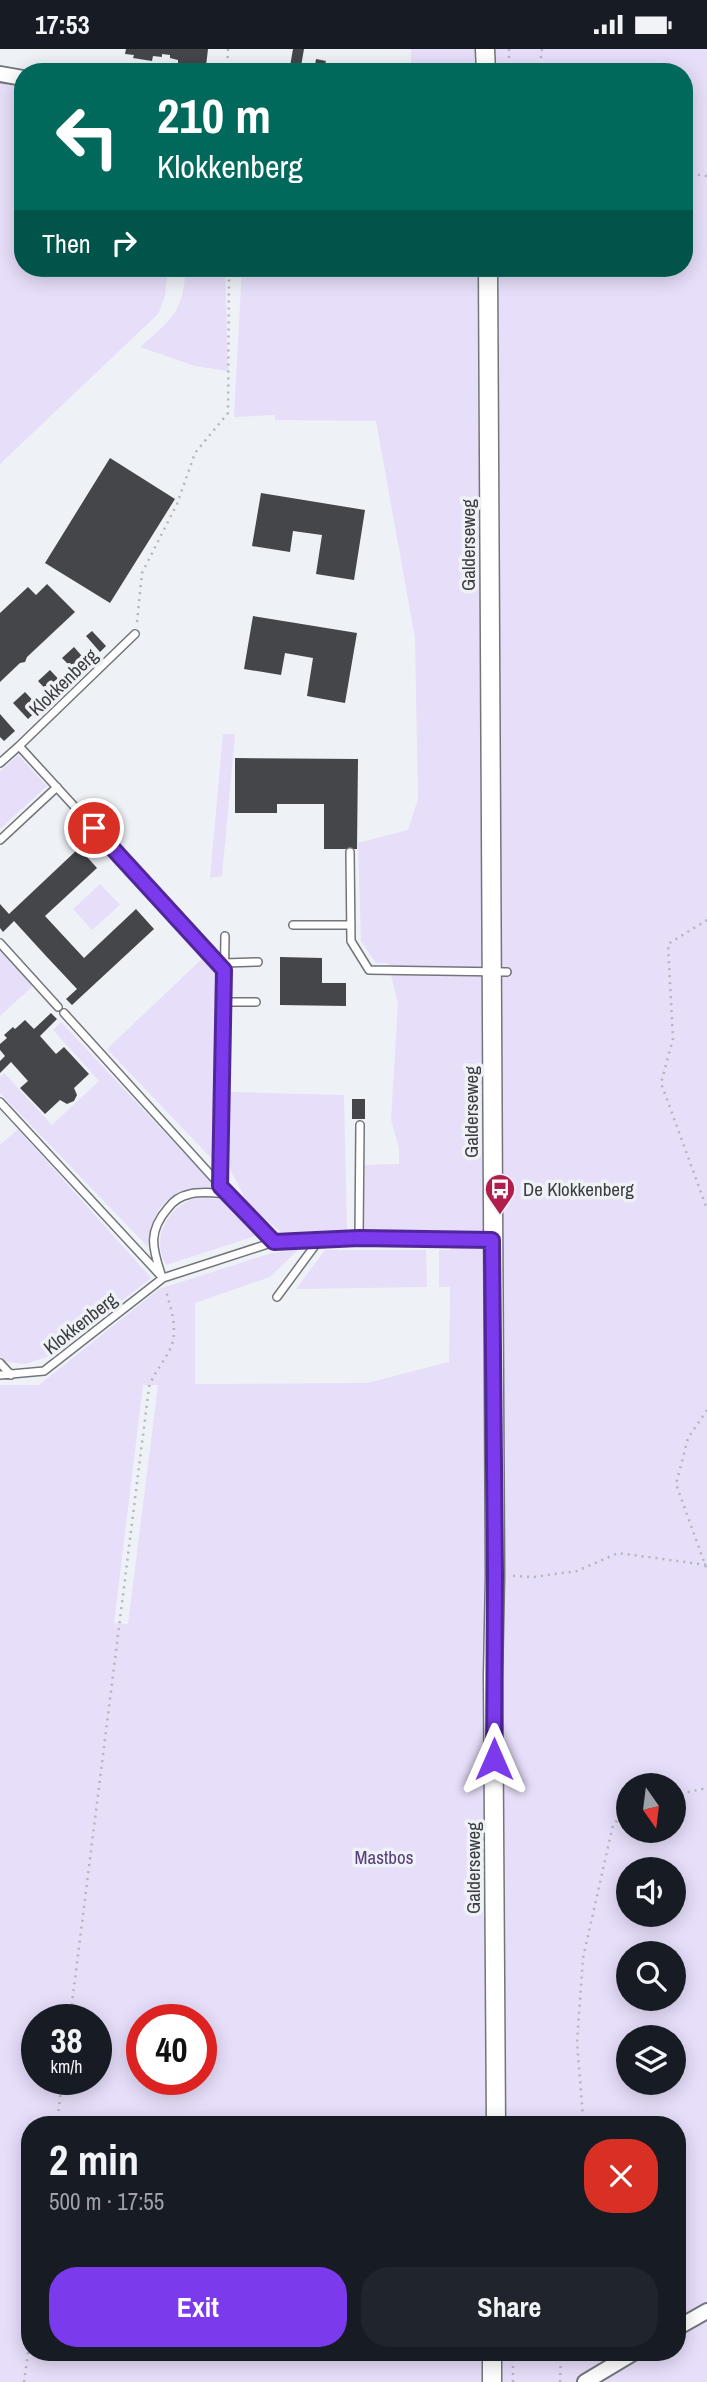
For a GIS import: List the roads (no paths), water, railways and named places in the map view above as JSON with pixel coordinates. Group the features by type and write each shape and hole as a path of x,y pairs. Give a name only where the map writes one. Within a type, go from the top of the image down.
{"street":[{"name":"Galderseweg","path":"488,277 499,972 492,1240 496,2116"},
{"path":"686,2323 707,2311"},
{"path":"492,2361 492,2382"},
{"path":"584,2382 620,2361"}],"lane":[{"name":"Klokkenberg","path":"0,763 135,634"},
{"path":"19,746 224,967"},
{"path":"0,840 57,787"},
{"path":"350,852 351,941 369,970 499,972"},
{"path":"293,925 351,925"},
{"path":"220,1186 225,936"},
{"path":"0,943 274,1242"},
{"path":"224,967 258,962"},
{"path":"224,1002 256,1002"},
{"path":"0,1102 163,1278"},
{"path":"359,1238 360,1125"},
{"path":"163,1278 154,1253 154,1228 166,1209 186,1194 228,1194"},
{"name":"Klokkenberg","path":"0,1375 44,1371 163,1278 274,1242 359,1238 492,1240"},
{"path":"277,1297 319,1240"},
{"path":"0,1363 11,1375"}],"place":[{"name":"De Klokkenberg","path":"500,1216"}],"park label":[{"name":"Mastbos","path":"384,1857"}]}
